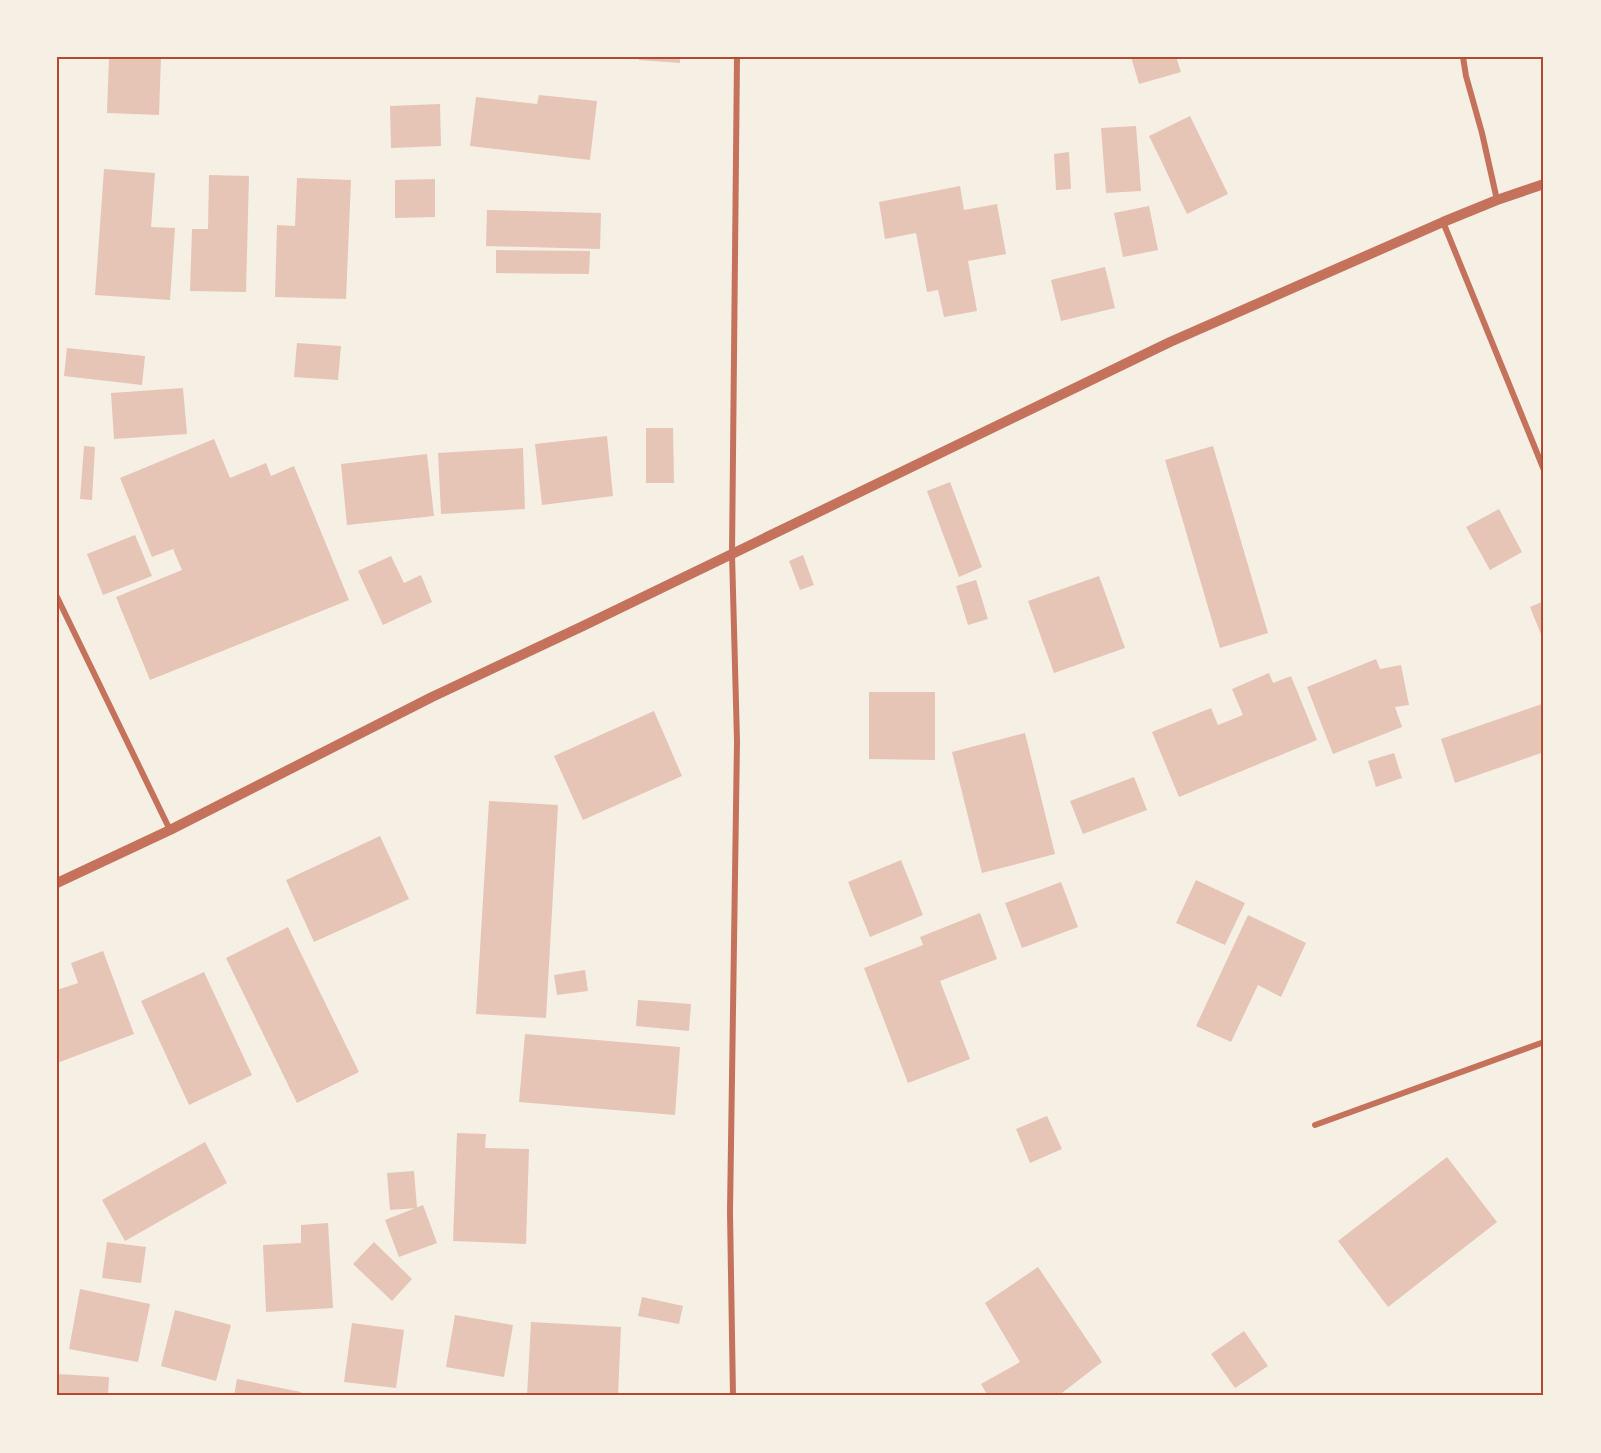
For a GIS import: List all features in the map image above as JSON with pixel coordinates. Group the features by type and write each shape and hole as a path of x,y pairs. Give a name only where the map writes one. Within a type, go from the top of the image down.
{"street":[{"path":"733,1396 730,1212 737,741 732,554 737,57"},
{"path":"1463,57 1497,200"},
{"path":"57,883 170,830 432,697 1170,342 1443,222 1544,184"},
{"path":"1443,222 1544,470"},
{"path":"57,597 170,830"},
{"path":"1315,1125 1544,1042"}],"building":[{"path":"109,57 161,57 159,115 107,113"},
{"path":"639,57 680,57 680,63 639,60"},
{"path":"1131,57 1176,57 1181,72 1139,84"},
{"path":"539,95 597,101 590,160 470,146 476,97 537,104"},
{"path":"440,104 441,146 391,148 390,106"},
{"path":"1190,116 1228,194 1187,214 1149,136"},
{"path":"1136,126 1141,191 1106,193 1101,128"},
{"path":"1069,152 1071,189 1056,190 1054,154"},
{"path":"104,169 155,173 151,227 175,228 170,300 95,295"},
{"path":"209,175 249,176 246,292 190,291 192,229 208,229"},
{"path":"297,178 351,180 346,299 275,297 277,225 295,226"},
{"path":"435,179 435,217 395,218 395,180"},
{"path":"960,186 964,210 997,204 1006,254 968,261 977,311 944,317 938,290 927,292 916,233 885,239 879,202"},
{"path":"1149,206 1158,250 1123,257 1114,213"},
{"path":"487,210 601,213 600,249 486,246"},
{"path":"496,250 590,251 589,274 496,273"},
{"path":"1105,267 1115,308 1061,321 1051,280"},
{"path":"297,343 341,346 338,380 294,377"},
{"path":"67,348 145,356 142,385 64,376"},
{"path":"183,388 187,434 114,439 111,393"},
{"path":"646,428 673,428 674,483 646,483"},
{"path":"607,436 613,496 542,505 535,444"},
{"path":"214,439 230,478 266,463 271,476 294,466 349,600 150,680 116,597 182,570 173,549 152,557 120,478"},
{"path":"84,446 95,447 92,500 80,499"},
{"path":"1213,446 1268,633 1220,648 1165,460"},
{"path":"523,448 525,509 441,514 438,453"},
{"path":"427,454 434,516 347,525 341,464"},
{"path":"950,482 982,567 959,577 927,491"},
{"path":"1499,509 1522,552 1490,570 1466,527"},
{"path":"135,535 152,576 103,595 87,554"},
{"path":"803,555 814,585 800,590 789,561"},
{"path":"391,556 404,583 421,575 432,602 383,625 358,571"},
{"path":"1099,576 1125,648 1054,673 1028,601"},
{"path":"976,580 988,619 968,625 956,586"},
{"path":"1544,601 1544,642 1530,607"},
{"path":"1376,659 1380,669 1401,665 1409,705 1395,707 1402,727 1333,754 1307,687"},
{"path":"1269,673 1273,683 1291,676 1317,740 1179,797 1152,732 1211,708 1218,725 1243,715 1232,689"},
{"path":"869,692 935,692 935,760 869,759"},
{"path":"1542,704 1544,752 1455,783 1441,739"},
{"path":"654,711 682,776 583,820 554,756"},
{"path":"1025,733 1055,854 982,873 952,752"},
{"path":"1394,753 1402,778 1376,787 1368,761"},
{"path":"1134,777 1147,810 1083,834 1070,801"},
{"path":"489,801 558,805 546,1018 476,1014"},
{"path":"380,836 409,899 314,942 286,880"},
{"path":"901,860 923,915 870,937 848,882"},
{"path":"1196,880 1245,903 1225,945 1176,923"},
{"path":"1061,882 1078,927 1022,948 1005,903"},
{"path":"980,913 997,959 940,981 970,1059 908,1083 864,968 923,945 920,937"},
{"path":"1248,915 1306,943 1281,997 1258,985 1231,1042 1196,1026"},
{"path":"288,927 359,1072 297,1103 226,958"},
{"path":"103,951 134,1034 57,1063 57,990 78,983 71,963"},
{"path":"585,970 588,991 557,995 554,975"},
{"path":"204,972 252,1075 189,1105 141,1001"},
{"path":"638,1000 691,1004 689,1031 636,1026"},
{"path":"525,1034 680,1047 675,1115 519,1102"},
{"path":"1047,1116 1062,1149 1030,1163 1016,1129"},
{"path":"457,1133 486,1134 485,1148 529,1149 526,1244 453,1241"},
{"path":"205,1142 227,1183 125,1241 102,1200"},
{"path":"1447,1157 1497,1222 1388,1307 1338,1241"},
{"path":"414,1171 417,1208 390,1210 387,1173"},
{"path":"423,1205 437,1243 399,1257 385,1220"},
{"path":"328,1223 333,1308 266,1312 263,1245 301,1243 301,1225"},
{"path":"107,1242 146,1247 141,1283 102,1278"},
{"path":"374,1242 412,1279 392,1301 353,1264"},
{"path":"1038,1267 1102,1362 1058,1396 988,1396 981,1384 1020,1362 985,1303"},
{"path":"80,1289 150,1304 138,1362 69,1349"},
{"path":"642,1297 683,1306 679,1324 638,1316"},
{"path":"175,1310 231,1325 216,1381 161,1366"},
{"path":"455,1315 513,1325 504,1377 446,1367"},
{"path":"531,1322 621,1327 618,1396 527,1396"},
{"path":"352,1323 404,1330 396,1388 344,1382"},
{"path":"1244,1331 1268,1366 1235,1388 1211,1354"},
{"path":"57,1374 109,1377 108,1396 57,1396"},
{"path":"237,1379 301,1392 300,1396 234,1396"}]}
